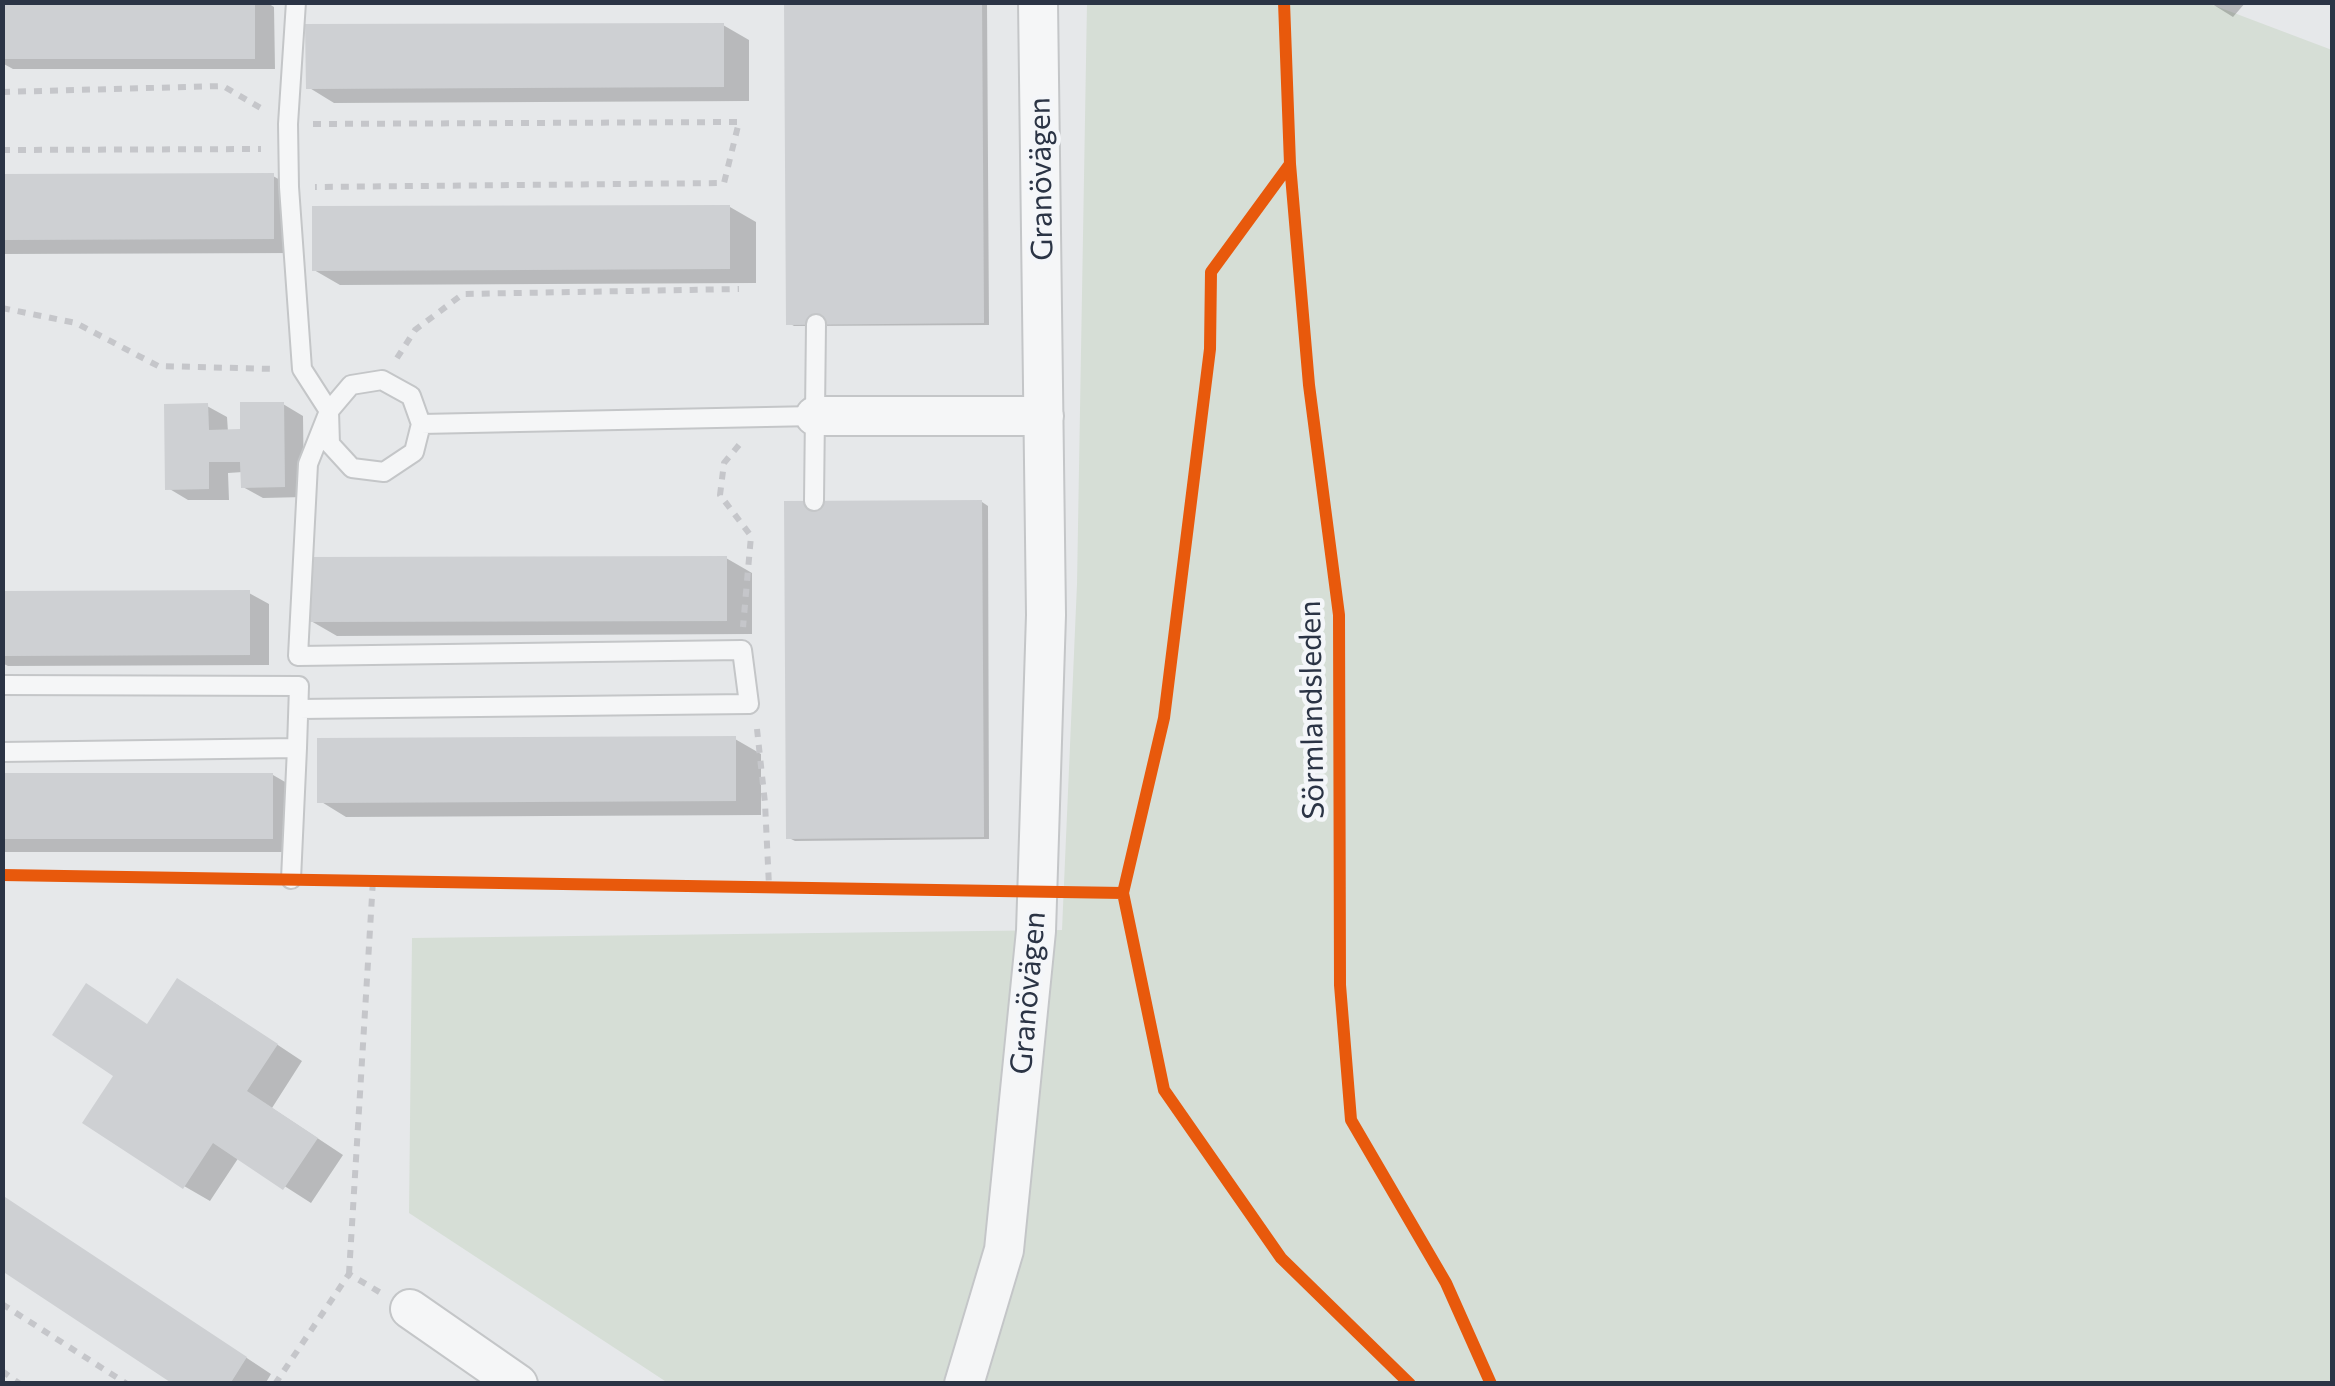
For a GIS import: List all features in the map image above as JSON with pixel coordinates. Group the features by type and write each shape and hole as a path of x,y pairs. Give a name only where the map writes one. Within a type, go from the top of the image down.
{"street":[{"name":"Granövägen","path":"964,1384 1004,1250 1036,931 1046,615 1038,2"},
{"path":"815,416 1044,416"},
{"path":"410,1309 518,1384"}],"lane":[{"path":"290,879 308,464 329,411 351,384 382,380 410,396 421,424 414,452 384,472 352,468 330,444 329,411 302,369 288,149 296,2"},
{"path":"814,501 816,324"},
{"path":"421,424 815,416"},
{"path":"298,656 742,650 749,704 299,709"},
{"path":"2,685 299,686"},
{"path":"2,752 297,748"}],"path":[{"path":"2,92 223,86 288,124 739,122 724,183 289,187"},
{"path":"2,150 288,149"},
{"path":"382,380 415,330 463,294 740,289"},
{"path":"2,308 76,323 158,366 302,369"},
{"path":"742,650 751,536 720,495 724,463 762,417"},
{"path":"749,704 758,735 766,803 769,886"},
{"path":"356,880 393,880"},
{"path":"276,1384 349,1274 373,880"},
{"path":"749,886 788,886"},
{"path":"349,1274 410,1309"},
{"path":"2,1304 127,1384"},
{"path":"2,1372 20,1384"}],"shaded area":[{"path":"2205,2 2332,50 2332,1383 668,1383 409,1213 412,938 1062,930 1077,584 1087,3"}],"building":[{"path":"2,2 255,2 255,59 2,59"},
{"path":"784,2 982,2 984,323 786,325"},
{"path":"724,23 724,87 306,89 305,24"},
{"path":"274,173 274,239 2,240 2,174"},
{"path":"730,205 730,269 312,271 312,206"},
{"path":"240,402 284,402 285,487 241,488 240,462 209,462 209,489 165,490 164,404 208,403 209,430 240,429"},
{"path":"982,500 984,837 786,839 784,501"},
{"path":"727,556 727,621 308,622 308,557"},
{"path":"250,590 250,655 2,656 2,591"},
{"path":"736,736 736,801 317,803 317,738"},
{"path":"2,773 273,773 273,839 2,839"},
{"path":"177,978 278,1044 247,1091 318,1138 283,1190 213,1143 183,1189 82,1123 113,1076 52,1035 86,983 147,1024"},
{"path":"2,1195 247,1357 230,1384 173,1384 2,1271"}],"cycle path":[{"name":"Sörmlandsleden","path":"1284,2 1290,164 1309,385 1339,615 1340,985 1351,1120 1446,1283 1491,1384"},
{"path":"1290,164 1211,272 1210,349 1164,718 1123,893 1164,1090 1281,1258 1410,1384"},
{"path":"2,875 1123,893"}]}
